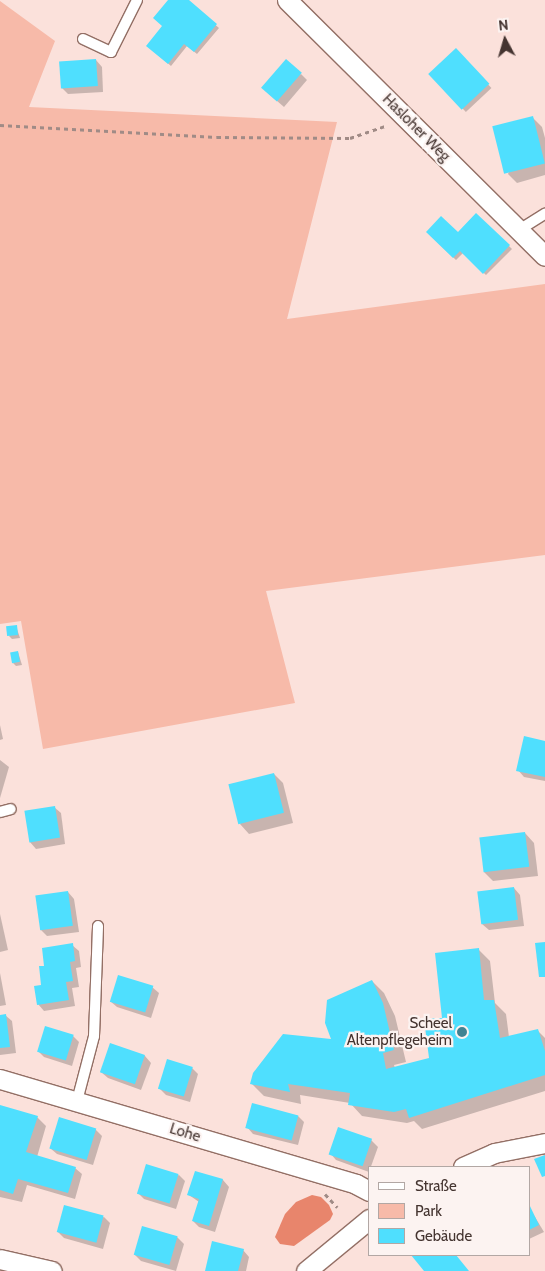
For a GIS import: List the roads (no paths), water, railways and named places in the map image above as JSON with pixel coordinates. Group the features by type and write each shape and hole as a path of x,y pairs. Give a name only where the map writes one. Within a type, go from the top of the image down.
{"street":[{"name":"Hasloher Weg","path":"287,0 545,256"},
{"name":"Lohe","path":"0,1079 356,1184 368,1190"},
{"path":"465,1166 494,1153 545,1143"},
{"path":"306,1271 368,1220"},
{"path":"0,1259 52,1271"}],"lane":[{"path":"83,39 111,52 137,0"},
{"path":"519,230 545,214"},
{"path":"0,812 11,809"},
{"path":"77,1101 94,1036 98,926"}],"place":[{"name":"Scheel Altenpflegeheim","path":"462,1032"}]}
